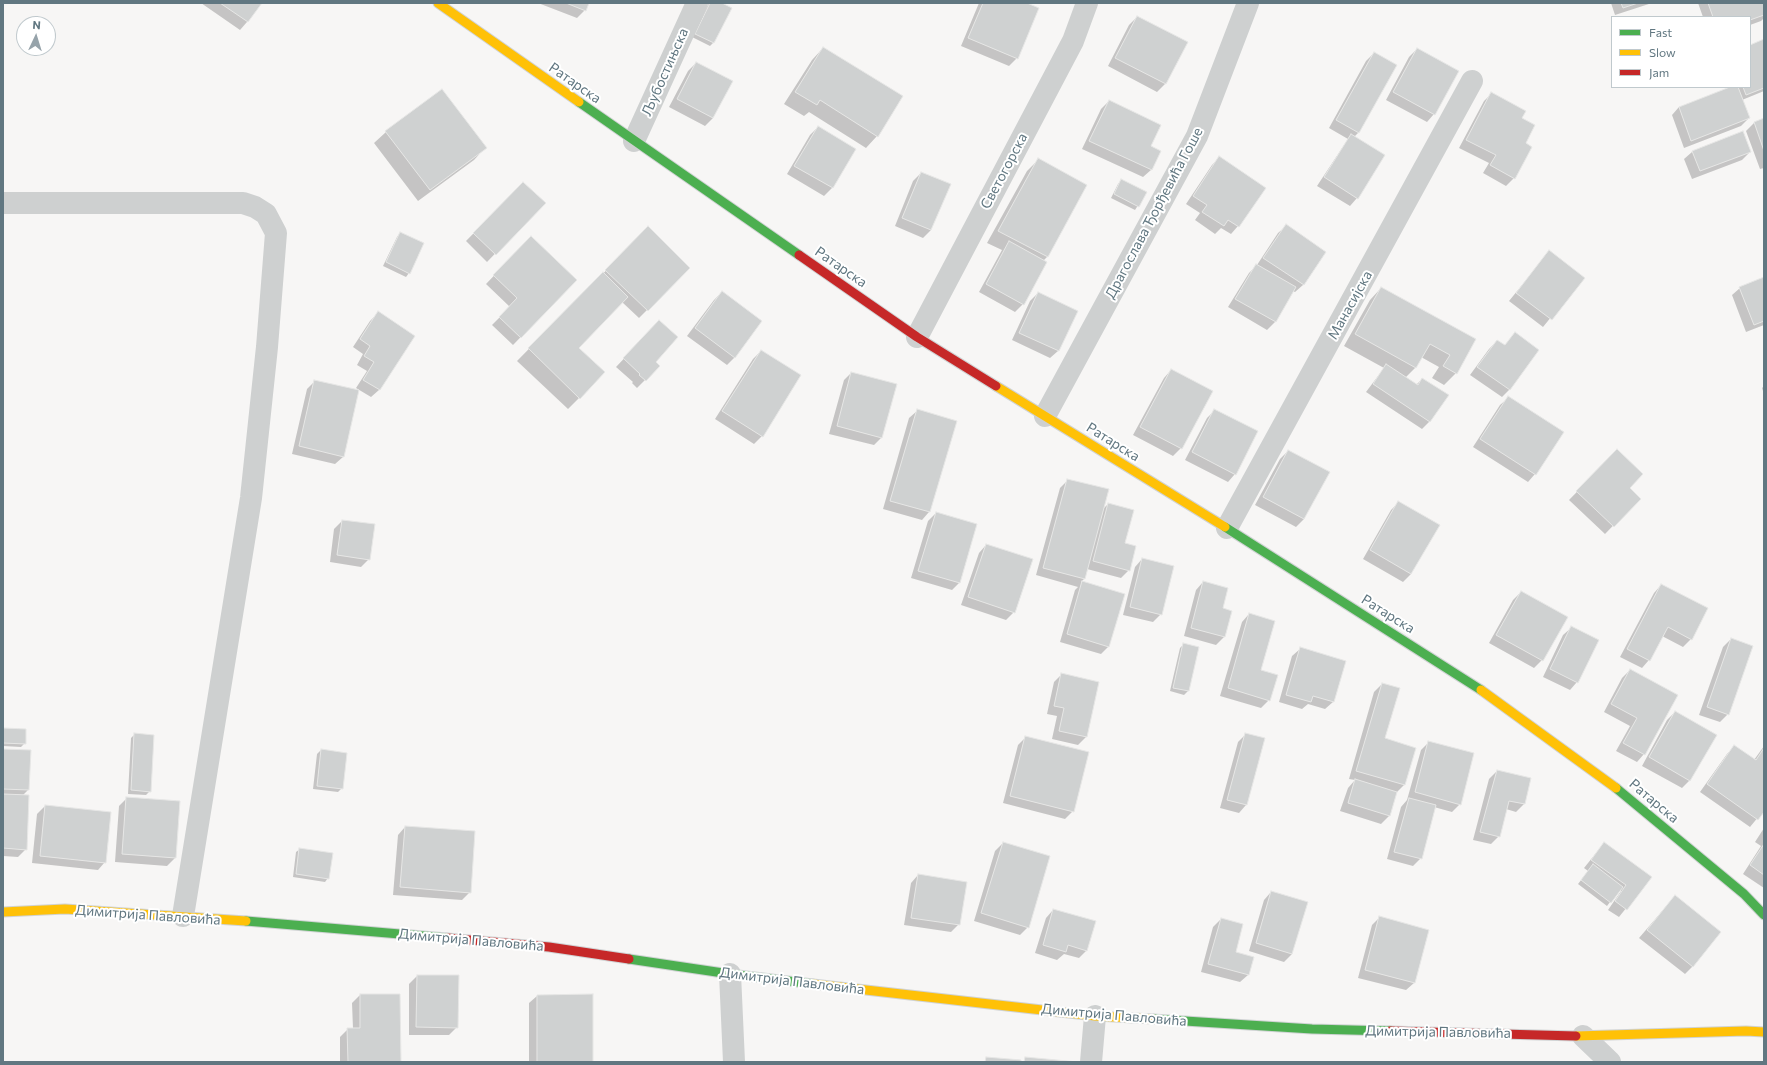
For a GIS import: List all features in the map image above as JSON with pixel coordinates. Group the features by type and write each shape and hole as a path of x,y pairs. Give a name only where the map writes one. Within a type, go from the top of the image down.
{"street":[{"name":"Ратарска","path":"438,3 917,337 1227,528 1468,680 1600,775 1744,894 1764,916"},
{"name":"Љубостињска","path":"634,141 697,3"},
{"name":"Светогорска","path":"917,337 1073,41 1087,3"},
{"name":"Драгослава Ђорђевића Гоше","path":"1045,416 1197,136 1248,3"},
{"name":"Манасијска","path":"1227,528 1472,81"},
{"path":"3,203 243,203 255,207 266,214 276,233 267,346 251,498 182,916"},
{"name":"Димитрија Павловића","path":"3,912 65,909 182,916 549,947 730,974 1095,1016 1312,1029 1583,1036 1746,1030 1764,1032"},
{"path":"730,974 734,1062"},
{"path":"1091,1062 1095,1016"},
{"path":"1583,1036 1610,1062"}],"building":[{"path":"220,3 262,3 248,22"},
{"path":"566,3 589,3 586,11"},
{"path":"710,3 722,3 732,8 714,43 695,34"},
{"path":"983,3 1027,3 1039,8 1018,59 968,38"},
{"path":"1621,3 1638,3 1623,8"},
{"path":"1708,3 1764,3 1764,15 1751,20 1751,16 1713,16"},
{"path":"1137,16 1188,42 1166,84 1115,58"},
{"path":"1764,39 1764,88 1746,95 1743,88 1751,88 1751,45"},
{"path":"823,47 903,96 878,137 820,100 817,105 795,92"},
{"path":"1417,48 1459,71 1435,115 1393,92"},
{"path":"1374,52 1397,65 1359,133 1336,120"},
{"path":"696,62 733,81 713,118 677,99"},
{"path":"1727,88 1738,88 1750,118 1691,141 1679,107"},
{"path":"442,89 487,148 430,190 385,131"},
{"path":"1491,92 1526,111 1522,118 1535,125 1526,143 1532,147 1515,179 1490,165 1496,155 1466,140"},
{"path":"1109,100 1161,125 1151,146 1161,151 1152,170 1089,141"},
{"path":"1764,118 1764,151 1754,122"},
{"path":"818,126 856,149 833,188 794,166"},
{"path":"1743,131 1751,152 1700,171 1692,151"},
{"path":"1351,134 1385,155 1358,199 1324,177"},
{"path":"1219,156 1266,188 1239,227 1228,220 1224,226 1202,212 1207,205 1193,196"},
{"path":"1038,158 1087,185 1048,257 998,231"},
{"path":"921,172 951,184 931,230 902,218"},
{"path":"1121,179 1147,192 1139,207 1114,194"},
{"path":"523,182 546,203 496,255 473,233"},
{"path":"1286,224 1326,252 1304,285 1263,258"},
{"path":"648,226 690,268 648,311 605,270"},
{"path":"400,232 424,243 410,274 386,262"},
{"path":"531,236 577,280 521,338 499,317 517,298 493,275"},
{"path":"1009,241 1047,262 1024,305 986,284"},
{"path":"1549,250 1585,278 1552,320 1516,293"},
{"path":"1256,264 1296,287 1276,322 1235,299"},
{"path":"603,272 628,297 579,348 605,372 580,399 528,348"},
{"path":"1764,277 1764,321 1754,325 1739,287"},
{"path":"1381,287 1476,339 1457,374 1443,366 1450,355 1430,344 1416,368 1355,334"},
{"path":"722,291 762,321 735,358 695,328"},
{"path":"1038,292 1078,311 1059,351 1019,333"},
{"path":"378,311 415,336 380,390 363,380 374,362 364,356 370,346 360,339"},
{"path":"659,320 678,337 656,362 660,366 646,381 623,358"},
{"path":"1515,332 1539,350 1510,390 1477,367 1497,340 1505,345"},
{"path":"761,350 801,375 763,437 722,411"},
{"path":"1386,364 1418,385 1422,378 1449,395 1430,422 1373,384"},
{"path":"1171,369 1213,391 1182,449 1140,427"},
{"path":"851,372 897,384 882,438 837,426"},
{"path":"314,380 359,390 344,457 299,446"},
{"path":"1508,396 1564,432 1536,475 1480,439"},
{"path":"917,409 957,421 930,512 890,501"},
{"path":"1214,409 1258,431 1236,475 1192,452"},
{"path":"1617,449 1643,474 1630,488 1641,499 1614,527 1576,491"},
{"path":"1288,450 1330,472 1304,519 1263,497"},
{"path":"1067,479 1109,489 1085,579 1043,568"},
{"path":"1398,501 1440,525 1411,574 1370,550"},
{"path":"1108,503 1134,510 1125,543 1136,546 1130,571 1093,561"},
{"path":"936,512 977,524 960,583 918,571"},
{"path":"342,520 375,524 370,560 337,555"},
{"path":"986,544 1033,559 1015,613 968,597"},
{"path":"1142,558 1174,566 1162,615 1130,607"},
{"path":"1082,581 1125,594 1109,647 1067,634"},
{"path":"1203,581 1228,588 1223,608 1232,611 1225,637 1191,628"},
{"path":"1661,584 1708,608 1692,640 1668,627 1650,661 1627,649"},
{"path":"1521,591 1568,617 1543,661 1496,635"},
{"path":"1249,613 1275,621 1261,670 1278,675 1270,701 1228,688"},
{"path":"1571,626 1599,640 1578,683 1550,669"},
{"path":"1731,638 1753,646 1729,715 1707,707"},
{"path":"1183,643 1199,647 1189,691 1173,688"},
{"path":"1300,647 1346,661 1334,702 1313,696 1311,702 1286,695"},
{"path":"1630,669 1678,695 1645,755 1623,743 1637,718 1611,704"},
{"path":"1061,673 1099,682 1087,737 1059,731 1064,708 1054,706"},
{"path":"1382,683 1400,688 1385,738 1416,748 1405,785 1356,771"},
{"path":"1675,711 1717,735 1690,781 1649,757"},
{"path":"3,728 26,729 26,744 3,743"},
{"path":"134,733 154,735 151,792 131,790"},
{"path":"1245,733 1265,738 1247,805 1227,800"},
{"path":"1025,736 1089,752 1074,812 1010,796"},
{"path":"1428,741 1474,753 1461,805 1415,792"},
{"path":"1734,745 1756,760 1764,748 1764,812 1758,820 1707,784"},
{"path":"3,749 31,750 29,790 3,789"},
{"path":"321,749 347,753 343,789 317,786"},
{"path":"1497,770 1531,778 1525,804 1509,801 1500,837 1480,832"},
{"path":"1355,779 1397,792 1390,816 1348,803"},
{"path":"3,794 29,795 27,850 3,848"},
{"path":"126,797 180,801 176,858 122,854"},
{"path":"1409,798 1436,805 1422,859 1394,852"},
{"path":"45,805 111,812 106,863 40,856"},
{"path":"405,826 475,831 471,893 400,887"},
{"path":"1003,842 1050,856 1029,928 981,913"},
{"path":"1604,842 1652,877 1627,910 1615,901 1626,885 1591,860"},
{"path":"1764,844 1764,875 1750,865"},
{"path":"299,848 333,853 329,879 296,874"},
{"path":"1593,864 1623,887 1611,903 1581,880"},
{"path":"918,874 967,882 960,925 911,918"},
{"path":"1271,891 1308,902 1292,954 1256,943"},
{"path":"1675,895 1721,932 1693,967 1647,930"},
{"path":"1053,909 1096,921 1087,951 1068,945 1066,952 1043,945"},
{"path":"1379,916 1429,930 1415,983 1365,970"},
{"path":"1221,918 1243,924 1236,952 1254,957 1249,975 1208,964"},
{"path":"417,975 459,975 458,1028 416,1027"},
{"path":"360,994 400,994 401,1062 348,1062 347,1028 360,1028"},
{"path":"593,994 593,1062 537,1062 537,995"},
{"path":"986,1057 1021,1060 1021,1062 985,1062"},
{"path":"1025,1057 1078,1062 1024,1062"}],"traffic: fast":[{"path":"579,102 799,255"},
{"path":"1225,527 1481,690"},
{"path":"1616,788 1744,894 1764,915"},
{"path":"246,921 447,938"},
{"path":"629,959 730,974 813,984"},
{"path":"1153,1019 1312,1029 1390,1031"}],"traffic: slow":[{"path":"438,3 579,102"},
{"path":"996,386 1225,527"},
{"path":"1481,690 1616,788"},
{"path":"3,912 65,909 246,921"},
{"path":"813,984 1095,1016 1153,1019"},
{"path":"1576,1036 1746,1031 1764,1032"}],"traffic: jam":[{"path":"799,255 917,337 996,386"},
{"path":"447,938 549,947 629,959"},
{"path":"1390,1031 1576,1036"}]}
